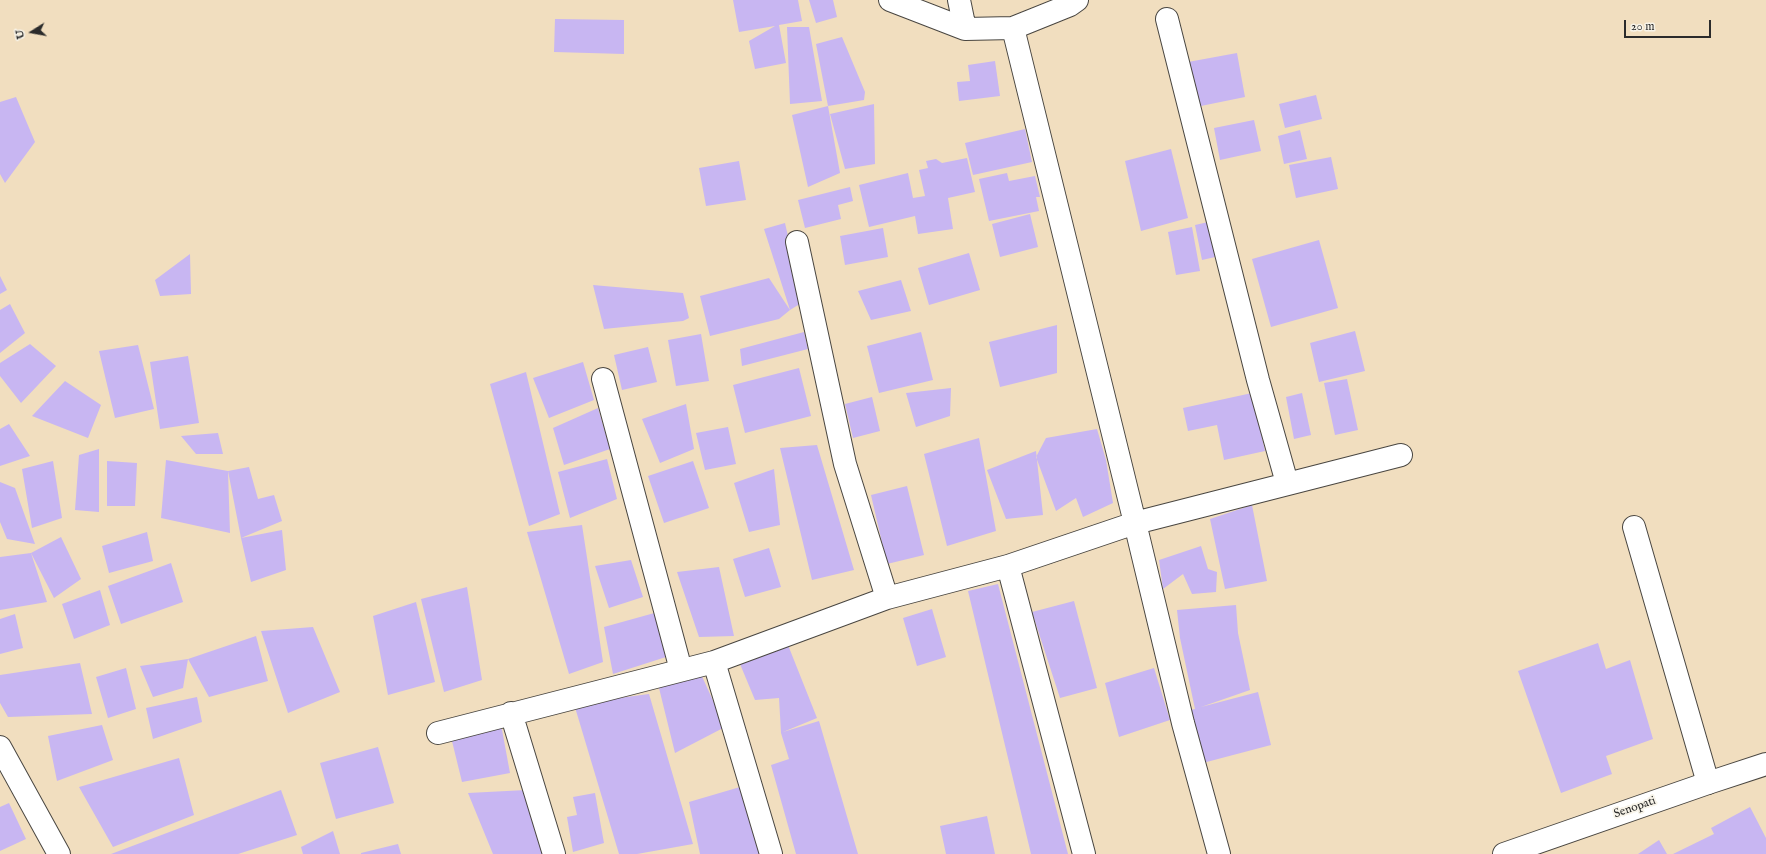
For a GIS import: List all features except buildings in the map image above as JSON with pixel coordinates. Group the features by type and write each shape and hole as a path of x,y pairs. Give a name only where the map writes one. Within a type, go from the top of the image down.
{"street":[{"path":"890,0 965,29 1013,28 1070,5 1077,0"},
{"path":"959,0 965,29"},
{"path":"1166,19 1258,380 1287,483"},
{"path":"1013,28 1183,724 1220,854"},
{"path":"797,242 845,464 887,598"},
{"path":"603,379 681,670"},
{"path":"438,733 714,662 887,598 1008,566 1135,523 1401,455"},
{"path":"1634,527 1708,783"},
{"path":"1008,566 1084,854"},
{"path":"714,662 771,854"},
{"path":"511,713 554,854"},
{"path":"0,747 60,854"},
{"name":"Senopati","path":"1504,854 1766,764"}]}
